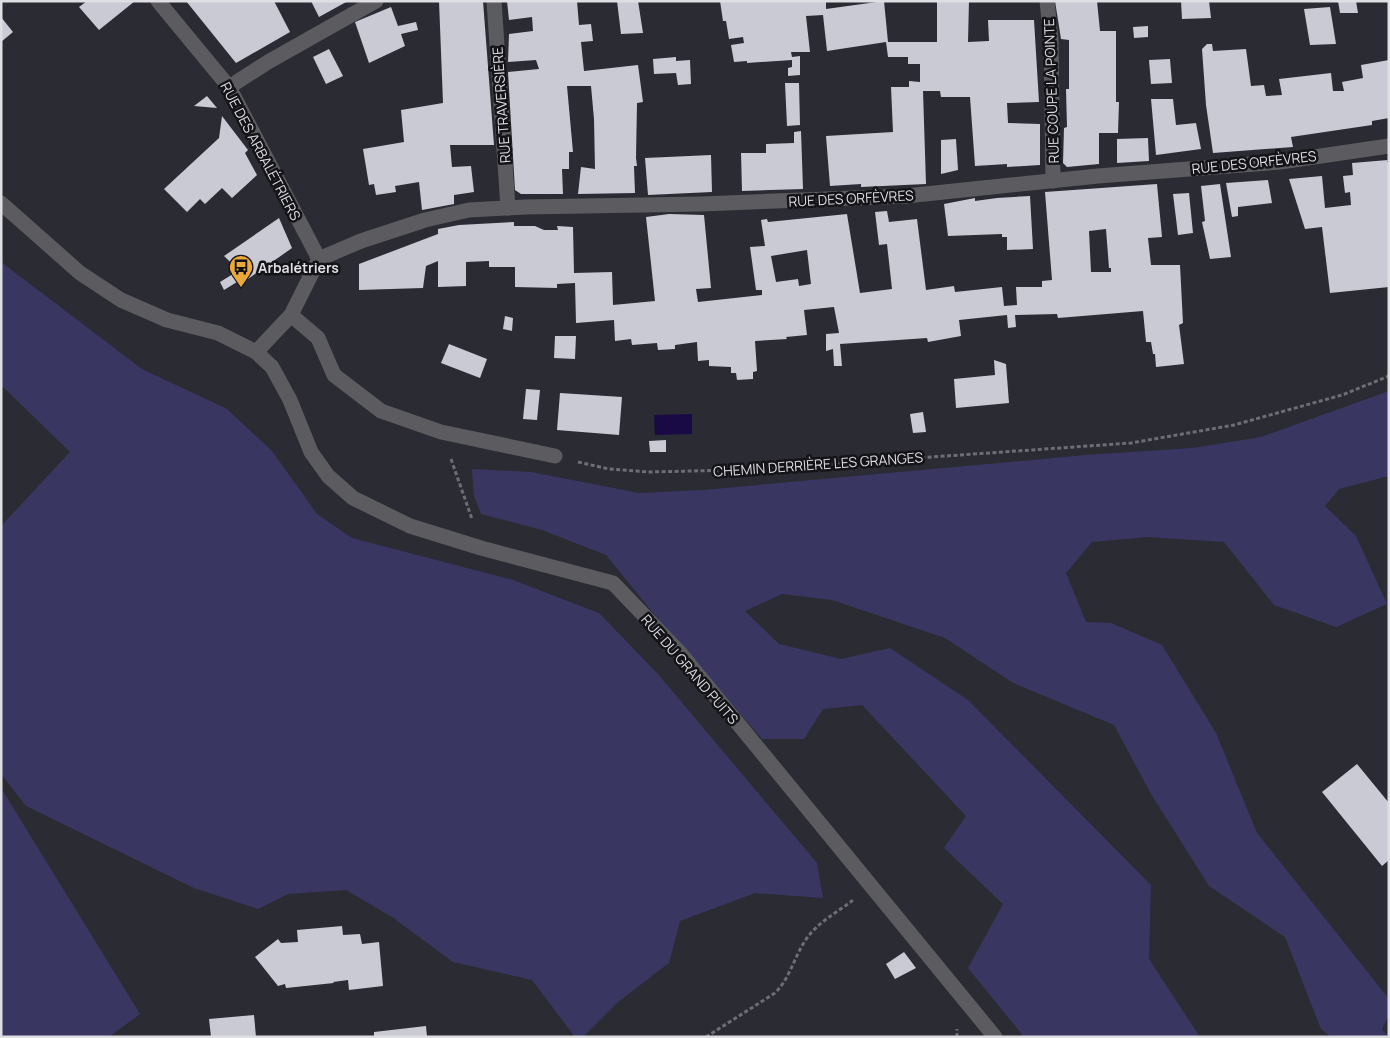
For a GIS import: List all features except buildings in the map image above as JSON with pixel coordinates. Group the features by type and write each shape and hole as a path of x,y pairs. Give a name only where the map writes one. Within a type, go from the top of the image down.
{"street":[{"name":"RUE DES ARBALÉTRIERS","path":"158,1 229,87 319,258"},
{"path":"229,87 268,62 376,1"},
{"name":"RUE TRAVERSIÈRE","path":"494,1 508,208"},
{"name":"RUE COUPE LA POINTE","path":"1047,1 1051,40 1053,181"},
{"name":"RUE DES ORFÈVRES","path":"319,258 425,220 470,210 906,196 1098,176 1280,162 1389,146"},
{"name":"RUE DU GRAND PUITS","path":"1,203 80,273 121,300 167,320 218,333 256,352 272,367 290,400 311,452 328,476 354,498 410,526 482,548 613,583 681,654 995,1037"},
{"path":"256,352 291,315 319,258"},
{"path":"291,315 318,338 334,375 381,411 442,432 555,456"}],"path":[{"name":"CHEMIN DERRIÈRE LES GRANGES","path":"555,456 609,469 667,472 779,469 1131,442 1234,425 1342,395 1389,376"},
{"path":"442,432 482,548"},
{"path":"706,1037 775,993 787,978 800,948 808,936 823,922 872,887"}],"shaded area":[{"path":"1,262 142,369 227,409 272,451 317,514 352,538 513,580 599,613 657,673 817,863 823,898 755,893 680,921 669,963 618,1002 583,1037 575,1037 532,980 453,962 392,917 346,890 288,894 258,909 194,888 26,806 1,774 1,526 70,452 1,385"},
{"path":"1389,391 1389,476 1339,489 1325,506 1356,536 1387,604 1336,627 1274,605 1224,542 1147,537 1092,542 1066,573 1086,622 1111,623 1162,645 1216,733 1257,833 1389,999 1389,1015 1382,1029 1388,1037 1331,1037 1321,1029 1285,937 1209,886 1151,794 1114,725 1013,683 945,638 832,600 782,594 745,611 779,644 841,659 890,648 968,700 1151,885 1149,959 1200,1037 1024,1037 968,968 1003,904 944,848 966,816 862,705 823,709 804,739 762,739 662,624 606,555 542,530 481,514 474,496 472,469 531,472 639,493 703,490 1086,455 1192,448 1261,437"},
{"path":"692,414 692,434 655,435 654,415"},
{"path":"1,788 140,1014 109,1037 1,1037"}],"place":[{"name":"Arbalétriers","path":"241,288"}]}
